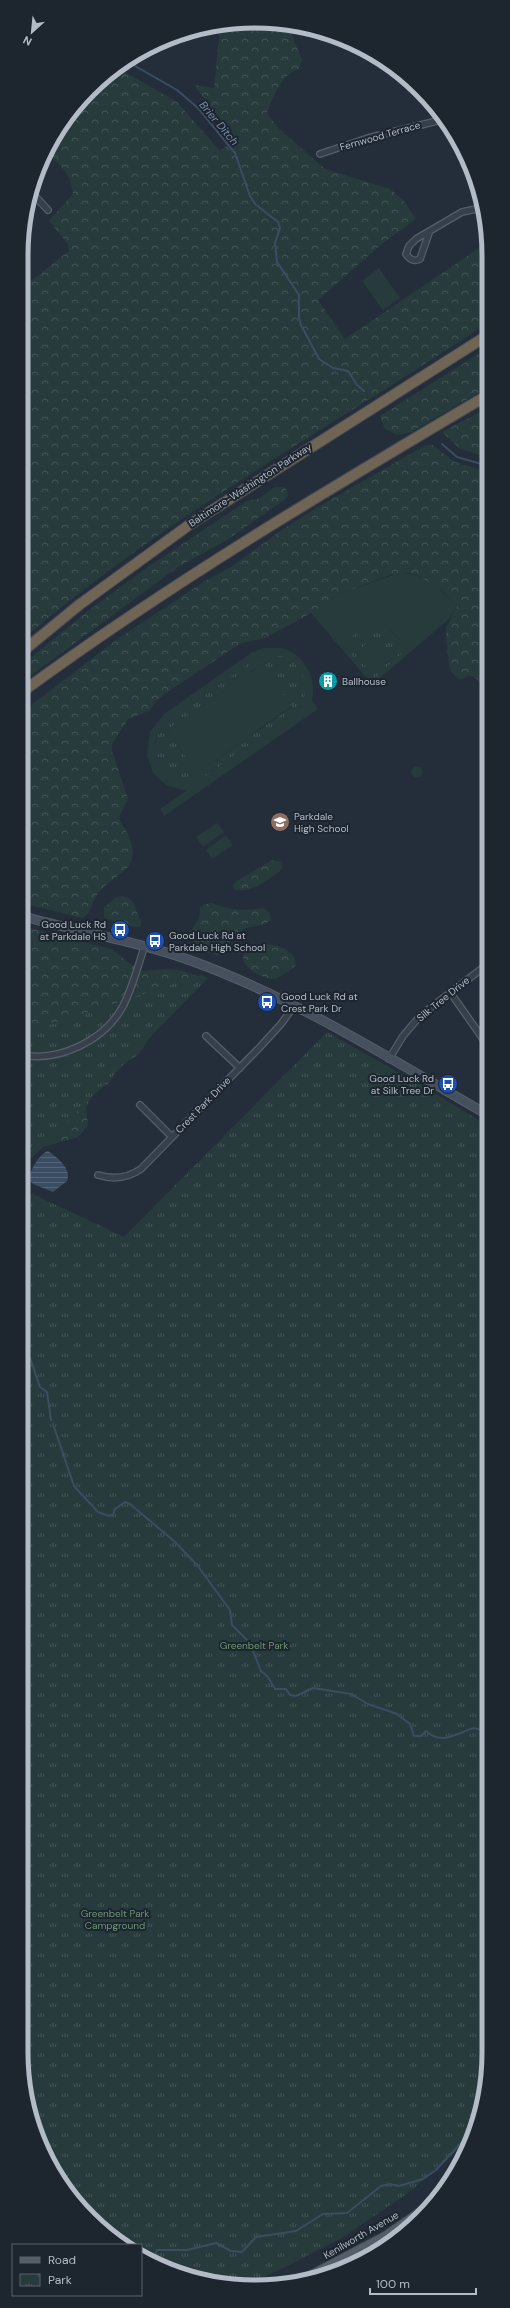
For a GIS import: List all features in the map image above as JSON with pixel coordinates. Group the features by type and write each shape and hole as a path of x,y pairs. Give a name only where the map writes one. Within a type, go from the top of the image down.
{"highway":[{"name":"Baltimore-Washington Parkway","path":"28,645 79,605 196,520 482,339"},
{"path":"28,688 102,635 216,558 306,502 482,399"}],"main road":[{"path":"28,917 145,945 224,973 294,1006 482,1112"},
{"name":"Kenilworth Avenue","path":"322,2270 386,2236 410,2219"}],"street":[{"name":"Fernwood Terrace","path":"320,154 368,138 438,121"},
{"path":"36,197 48,210"},
{"path":"429,233 420,259 416,261 410,259 406,254 409,246 429,233 462,212 477,209"},
{"path":"28,1055 41,1056 62,1053 85,1044 108,1025 123,1006 145,945"},
{"name":"Silk Tree Drive","path":"389,1059 412,1025 450,992 482,968"},
{"path":"450,992 482,1037"},
{"name":"Crest Park Drive","path":"98,1175 119,1178 136,1172 240,1068 281,1024 294,1006"},
{"path":"206,1036 240,1068"},
{"path":"140,1106 172,1137"}],"green space":[{"path":"240,28 270,28 290,31 302,60 299,69 287,76 278,87 267,113 277,127 325,169 390,189 403,200 416,219 383,243 318,300 345,339 482,246 482,327 192,512 134,552 78,594 28,635 28,335 31,332 28,328 28,283 69,251 68,244 49,221 73,194 70,181 65,171 50,157 58,141 84,105 105,84 123,71 177,102 220,151 235,140 194,85 214,88 220,31"},
{"path":"379,268 400,298 383,310 362,281"},
{"path":"482,352 482,391 411,432 398,435 385,429 380,416"},
{"path":"482,411 482,456 459,448 442,432"},
{"path":"426,445 432,445 455,462 482,470 482,687 474,677 469,676 459,679 451,672 449,666 446,628 457,606 444,592 419,576 409,573 390,575 337,595 311,613 265,638 241,643 166,693 156,701 149,711 128,719 112,744 112,751 128,799 119,817 130,839 133,850 130,865 99,892 88,913 83,918 28,904 28,707 119,638 205,581 231,567 279,532 318,507"},
{"path":"275,487 283,487 287,490 288,496 284,500 227,540 178,567 28,678 28,660 88,611 148,567 247,501 258,499"},
{"path":"399,573 424,579 438,588 457,606 449,619 374,683 370,682 311,613 337,595","holes":["391,631 399,638 404,648 376,675 375,680 345,647"]},
{"path":"379,626 388,630 399,638 404,651 372,681 345,647 359,631","holes":["372,638 379,639 391,653 391,659 375,673 371,673 357,657 358,652"]},
{"path":"372,638 379,639 391,653 391,659 375,673 371,673 357,657 358,652"},
{"path":"263,648 280,648 292,652 299,657 304,663 311,677 313,685 312,701 318,709 164,816 160,809 186,791 166,785 153,773 147,755 150,732 164,714 251,653","holes":["265,656 296,666 302,674 301,707 298,710 200,780 181,782 165,774 155,741 161,729 255,659"]},
{"path":"265,656 282,656 297,666 304,680 305,688 305,696 298,710 200,780 187,782 176,780 166,775 156,758 155,747 158,735 165,724 255,659","holes":["262,664 292,707 197,773 167,730"]},
{"path":"262,664 292,706 197,773 167,730"},
{"path":"415,767 419,767 421,768 421,776 415,777 412,774 412,770"},
{"path":"217,823 224,832 203,847 196,837"},
{"path":"226,835 233,845 212,859 206,850"},
{"path":"272,860 280,862 282,865 281,870 265,882 253,888 246,890 234,889 233,885 237,881"},
{"path":"121,896 129,898 133,902 141,921 140,927 129,926 104,918 104,908 115,898"},
{"path":"212,903 225,908 238,910 263,908 270,913 271,920 265,924 246,928 235,935 219,956 198,950 193,945 190,933 199,918 200,908 206,904"},
{"path":"28,928 111,949 140,971 172,969 203,978 150,1037 138,1055 129,1060 115,1073 108,1084 94,1094 86,1107 88,1126 78,1137 43,1147 28,1161"},
{"path":"263,944 279,946 289,951 295,960 296,965 275,979 266,978 250,970 245,964 243,958 245,953 251,948"},
{"path":"201,975 208,978 28,1162 28,1032"},
{"name":"Greenbelt Park","path":"327,1032 431,1091 482,1122 482,2068 478,2097 470,2126 462,2146 411,2191 340,2239 259,2280 240,2280 211,2276 168,2263 142,2250 142,2244 132,2244 94,2214 66,2179 45,2140 32,2097 28,2068 28,1192 124,1237"}],"water":[{"path":"48,1151 63,1164 66,1168 68,1177 67,1181 53,1192 33,1184 29,1180 29,1176 36,1163 45,1152"}],"waterway":[{"name":"Brier Ditch","path":"132,64 177,90 198,108 235,153 250,196 255,204 278,222 280,228 275,243 277,262 299,295 299,318 301,325 319,359 333,368 348,371 357,385 364,391"},
{"name":"Brier Ditch","path":"442,444 457,457 482,464"},
{"path":"28,1352 40,1387 47,1392 51,1420"},
{"path":"54,1427 74,1486 98,1512 109,1516 113,1515 115,1509 125,1502 130,1504 175,1542 197,1565 230,1610 232,1625 250,1643 261,1671 268,1677 275,1689 286,1689 290,1695 296,1696 313,1688 351,1694 368,1704 397,1714 410,1724 414,1736 421,1736 426,1731 438,1738 443,1738 474,1728 482,1730"},
{"path":"154,2257 157,2250 187,2250 216,2243 231,2251 242,2252 256,2237 296,2231 323,2214 347,2213 381,2186 390,2184 399,2186 423,2179 436,2170 467,2136"}],"place":[{"name":"Ballhouse","path":"328,681"},
{"name":"Parkdale High School","path":"280,822"},
{"name":"Good Luck Rd at Parkdale HS","path":"120,930"},
{"name":"Good Luck Rd at Parkdale High School","path":"155,941"},
{"name":"Good Luck Rd at Crest Park Dr","path":"267,1002"},
{"name":"Good Luck Rd at Silk Tree Dr","path":"448,1084"}],"park label":[{"name":"Greenbelt Park Campground","path":"115,1918"}]}
